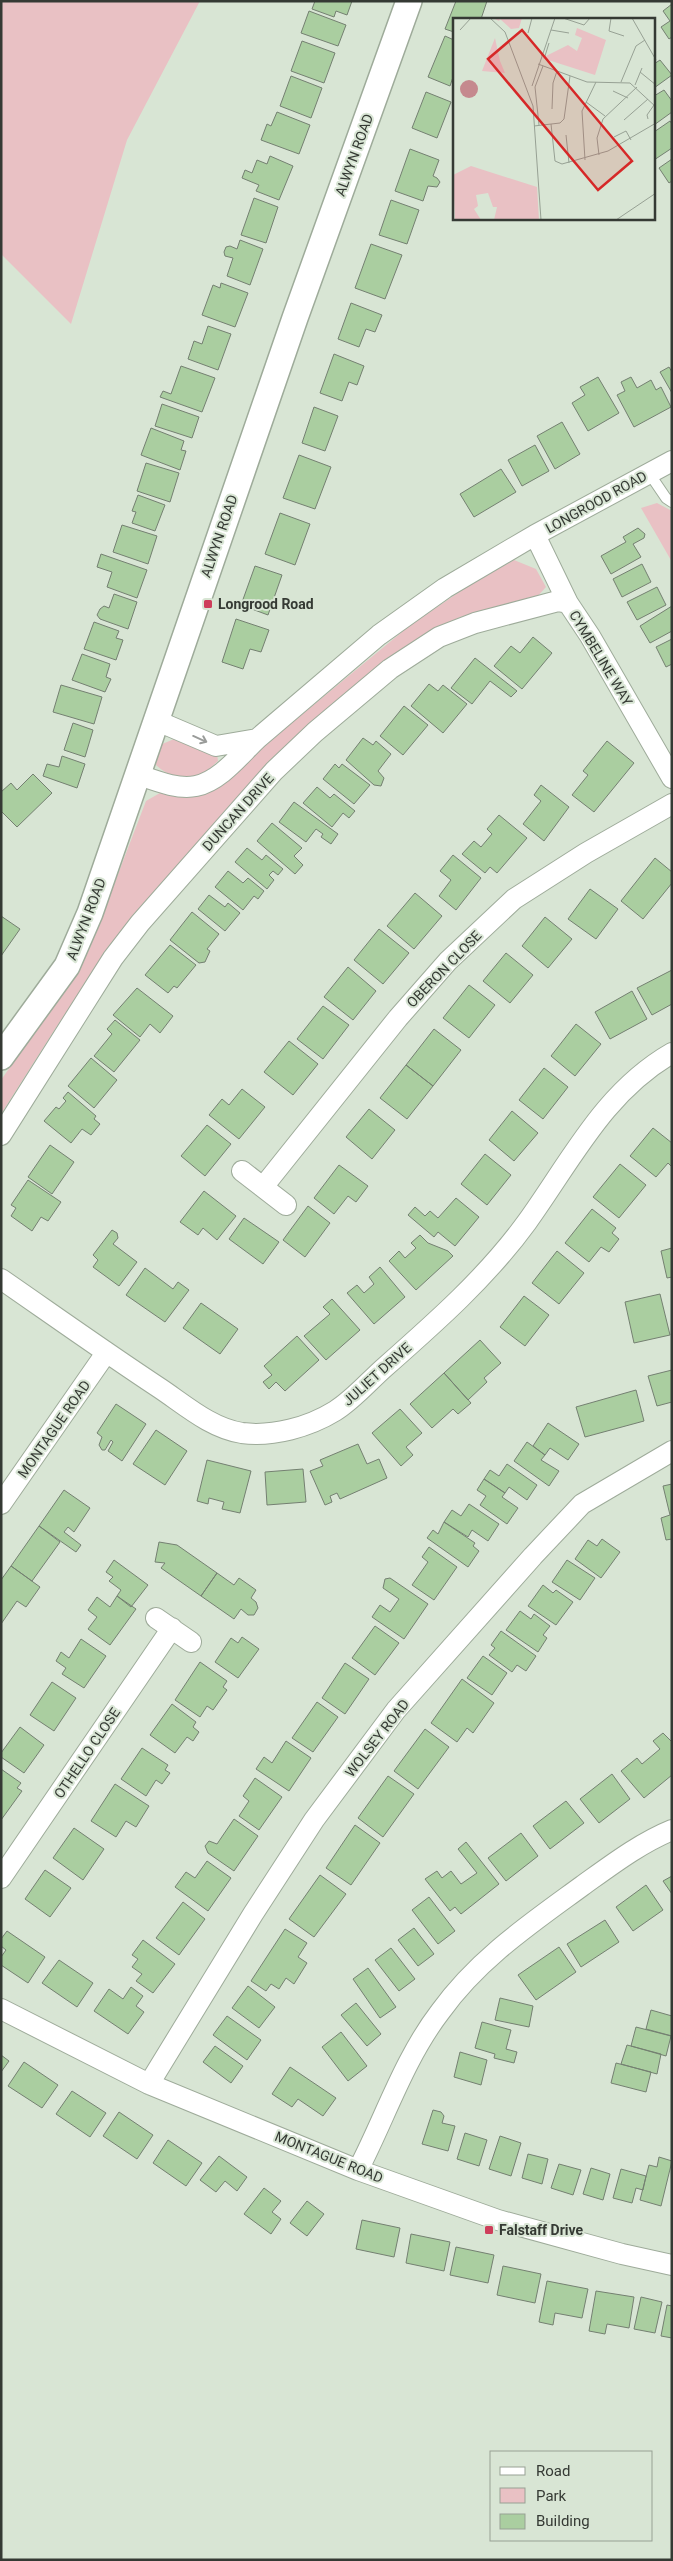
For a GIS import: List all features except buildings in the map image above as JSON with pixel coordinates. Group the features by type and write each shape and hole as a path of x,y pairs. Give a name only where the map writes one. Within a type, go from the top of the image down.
{"street":[{"name":"ALWYN ROAD","path":"1,1057 67,966 90,913 136,774 294,318 409,1"},
{"name":"LONGROOD ROAD","path":"136,774 171,785 196,786 217,776 257,739 379,635 445,588 672,461"},
{"name":"CYMBELINE WAY","path":"535,536 568,603 590,636 672,778"},
{"name":"DUNCAN DRIVE","path":"1,1135 112,958 238,810 315,732 390,669 439,637 475,623 558,601 568,603"},
{"path":"155,720 216,746 257,739"},
{"name":"OBERON CLOSE","path":"263,1187 398,1018 448,962 514,899 586,853 672,804"},
{"name":"JULIET DRIVE","path":"1,1279 106,1353 214,1424 243,1433 272,1432 304,1426 337,1410 438,1320 496,1263 527,1222 604,1110 628,1086 672,1053"},
{"path":"242,1171 286,1206"},
{"name":"MONTAGUE ROAD","path":"1,1504 106,1353"},
{"name":"WOLSEY ROAD","path":"149,2084 253,1914 314,1820 396,1710 533,1556 582,1504 672,1451"},
{"name":"OTHELLO CLOSE","path":"1,1878 164,1623 191,1642"},
{"path":"358,2170 411,2059 439,2013 469,1976 498,1948 581,1887 655,1837 672,1830"},
{"name":"MONTAGUE ROAD","path":"1,2009 149,2084 358,2170 498,2220 622,2254 672,2265"}],"lane":[{"path":"649,473 666,498 672,502"}],"green space":[{"path":"1,1 200,1 127,140 71,324 1,254"},
{"path":"657,503 672,511 672,562 641,508"},
{"path":"514,560 536,569 546,587 536,598 460,617 405,648 255,778 128,923 57,1026 1,1114 1,1080 60,996 89,950 146,801 160,793 176,794 219,783 408,627 468,586"},
{"path":"174,739 217,754 218,761 196,777 176,777 164,771 154,763 160,745"}],"place":[{"name":"Longrood Road","path":"208,604"},
{"name":"Falstaff Drive","path":"489,2230"}]}
